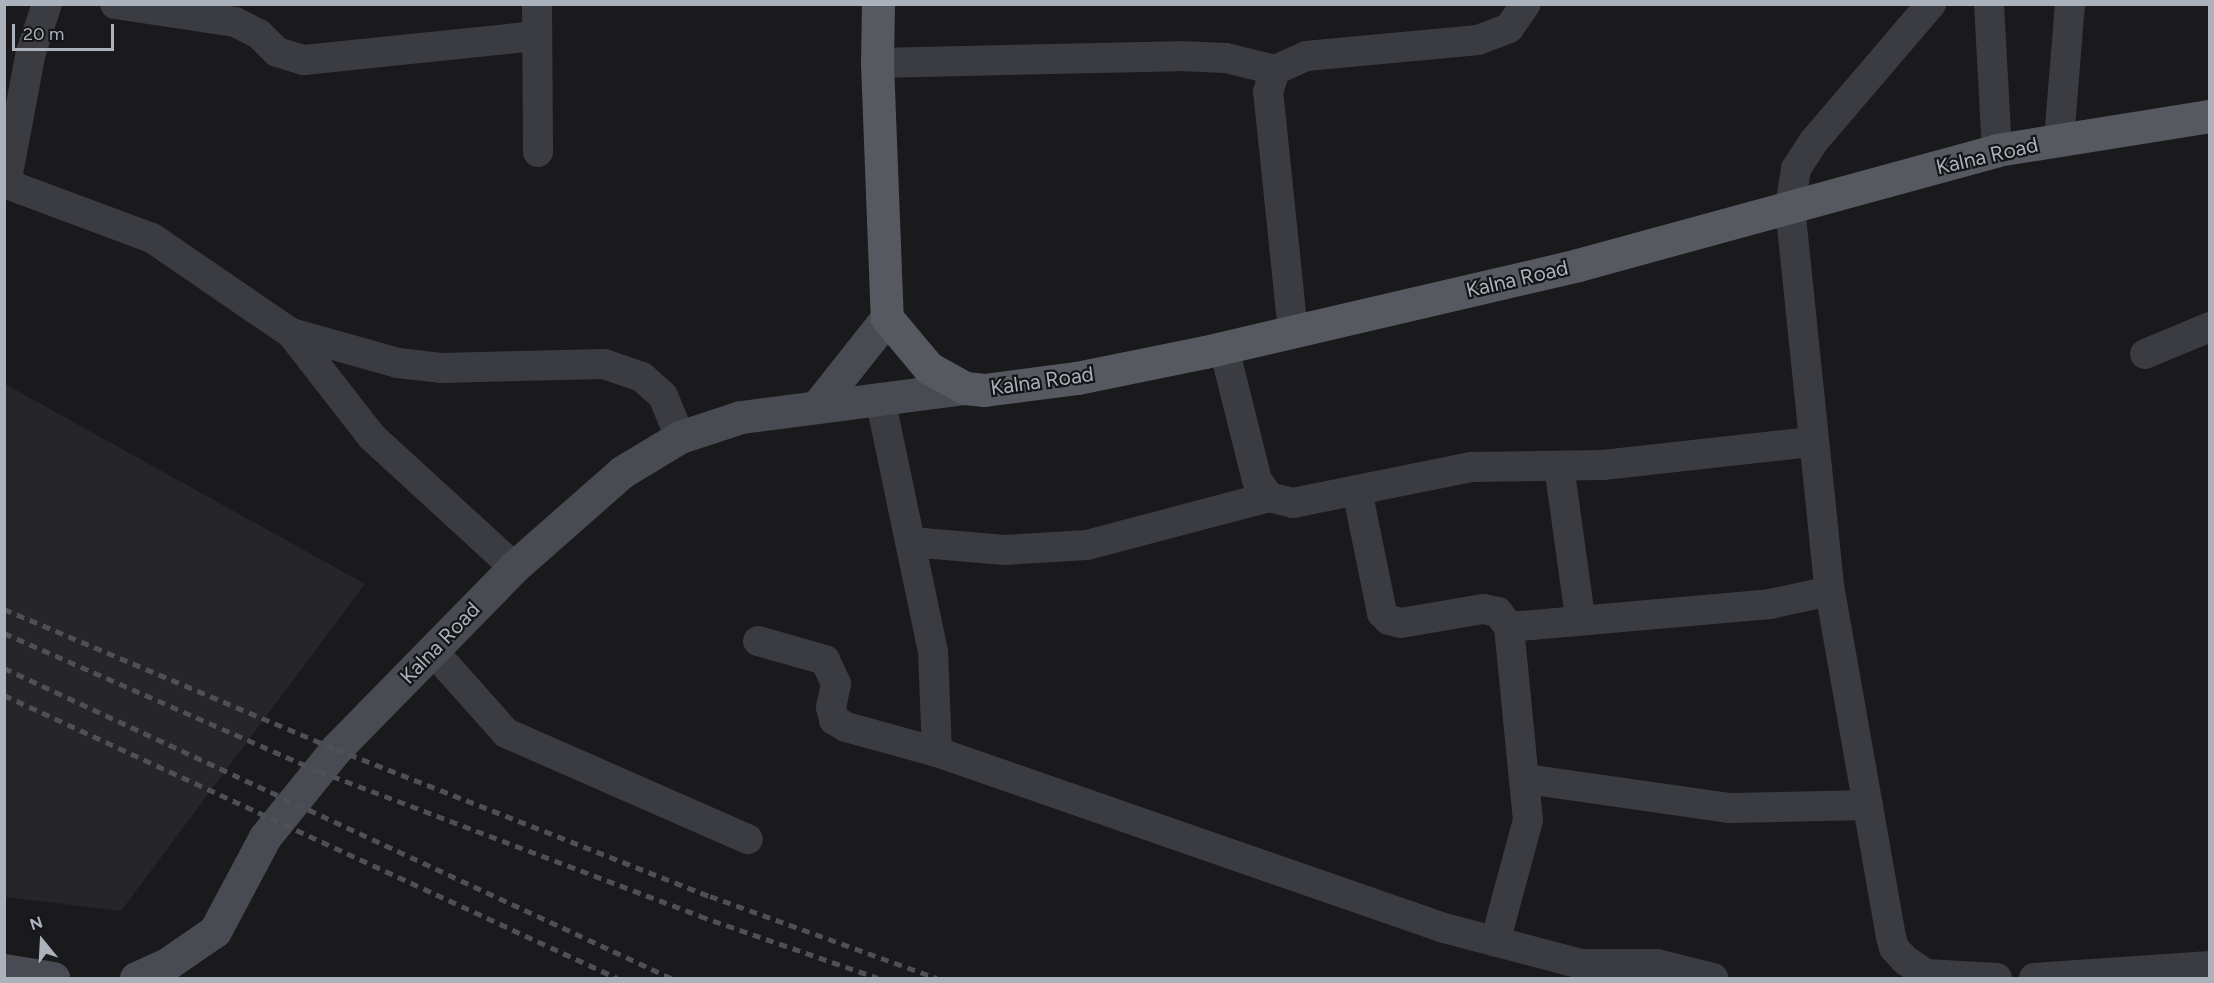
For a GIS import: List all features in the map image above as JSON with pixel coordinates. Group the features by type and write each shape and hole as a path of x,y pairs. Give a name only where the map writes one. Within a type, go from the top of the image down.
{"main road":[{"path":"878,4 877,63 886,318 929,368 965,388"},
{"name":"Kalna Road","path":"965,388 984,390 1077,378 1224,348 1578,265 1997,150 2210,116"}],"street":[{"path":"47,4 32,52 5,183 152,238 291,333 372,437 514,567"},
{"path":"116,4 235,22 259,34 277,52 304,60 537,36"},
{"path":"537,4 538,152"},
{"path":"877,63 1179,56 1226,58 1275,70 1306,56 1478,40 1509,28 1526,4"},
{"path":"1931,4 1814,141 1796,170 1791,207 1813,442 1830,591 1891,937 1904,969 1926,974 1997,978"},
{"path":"1989,4 1997,150"},
{"path":"2059,140 2070,4"},
{"path":"1275,70 1268,92 1293,332"},
{"path":"818,405 886,318"},
{"path":"2145,354 2210,327"},
{"path":"291,333 398,363 441,368 604,364 642,377 663,396 680,437"},
{"path":"1224,348 1257,480 1269,497"},
{"name":"Kalna Road","path":"136,978 167,964 214,931 265,837 336,749 514,567 622,471 680,437 741,417 818,405 965,388"},
{"path":"880,398 933,651 937,752"},
{"path":"911,542 1005,550 1088,545 1269,497 1293,503 1472,467 1559,466 1813,442"},
{"path":"1559,466 1580,618"},
{"path":"1357,490 1382,613 1389,620 1401,623 1483,609 1498,612 1509,627 1526,779 1526,838 1495,942"},
{"path":"1509,627 1580,618 1758,605 1830,591"},
{"path":"758,640 825,660 836,684 831,707 834,720 846,727 937,752 1433,925 1581,964 1657,964 1713,978"},
{"path":"433,651 506,733 748,840"},
{"path":"1526,779 1730,808 1868,805"},
{"path":"2034,978 2210,966"},
{"path":"4,970 53,978"}],"shaded area":[{"path":"5,384 365,584 121,911 5,897"}],"railway":[{"path":"4,609 336,749 710,896 937,978"},
{"path":"4,633 319,771 700,916 878,978"},
{"path":"4,668 671,978"},
{"path":"4,695 617,978"}]}
